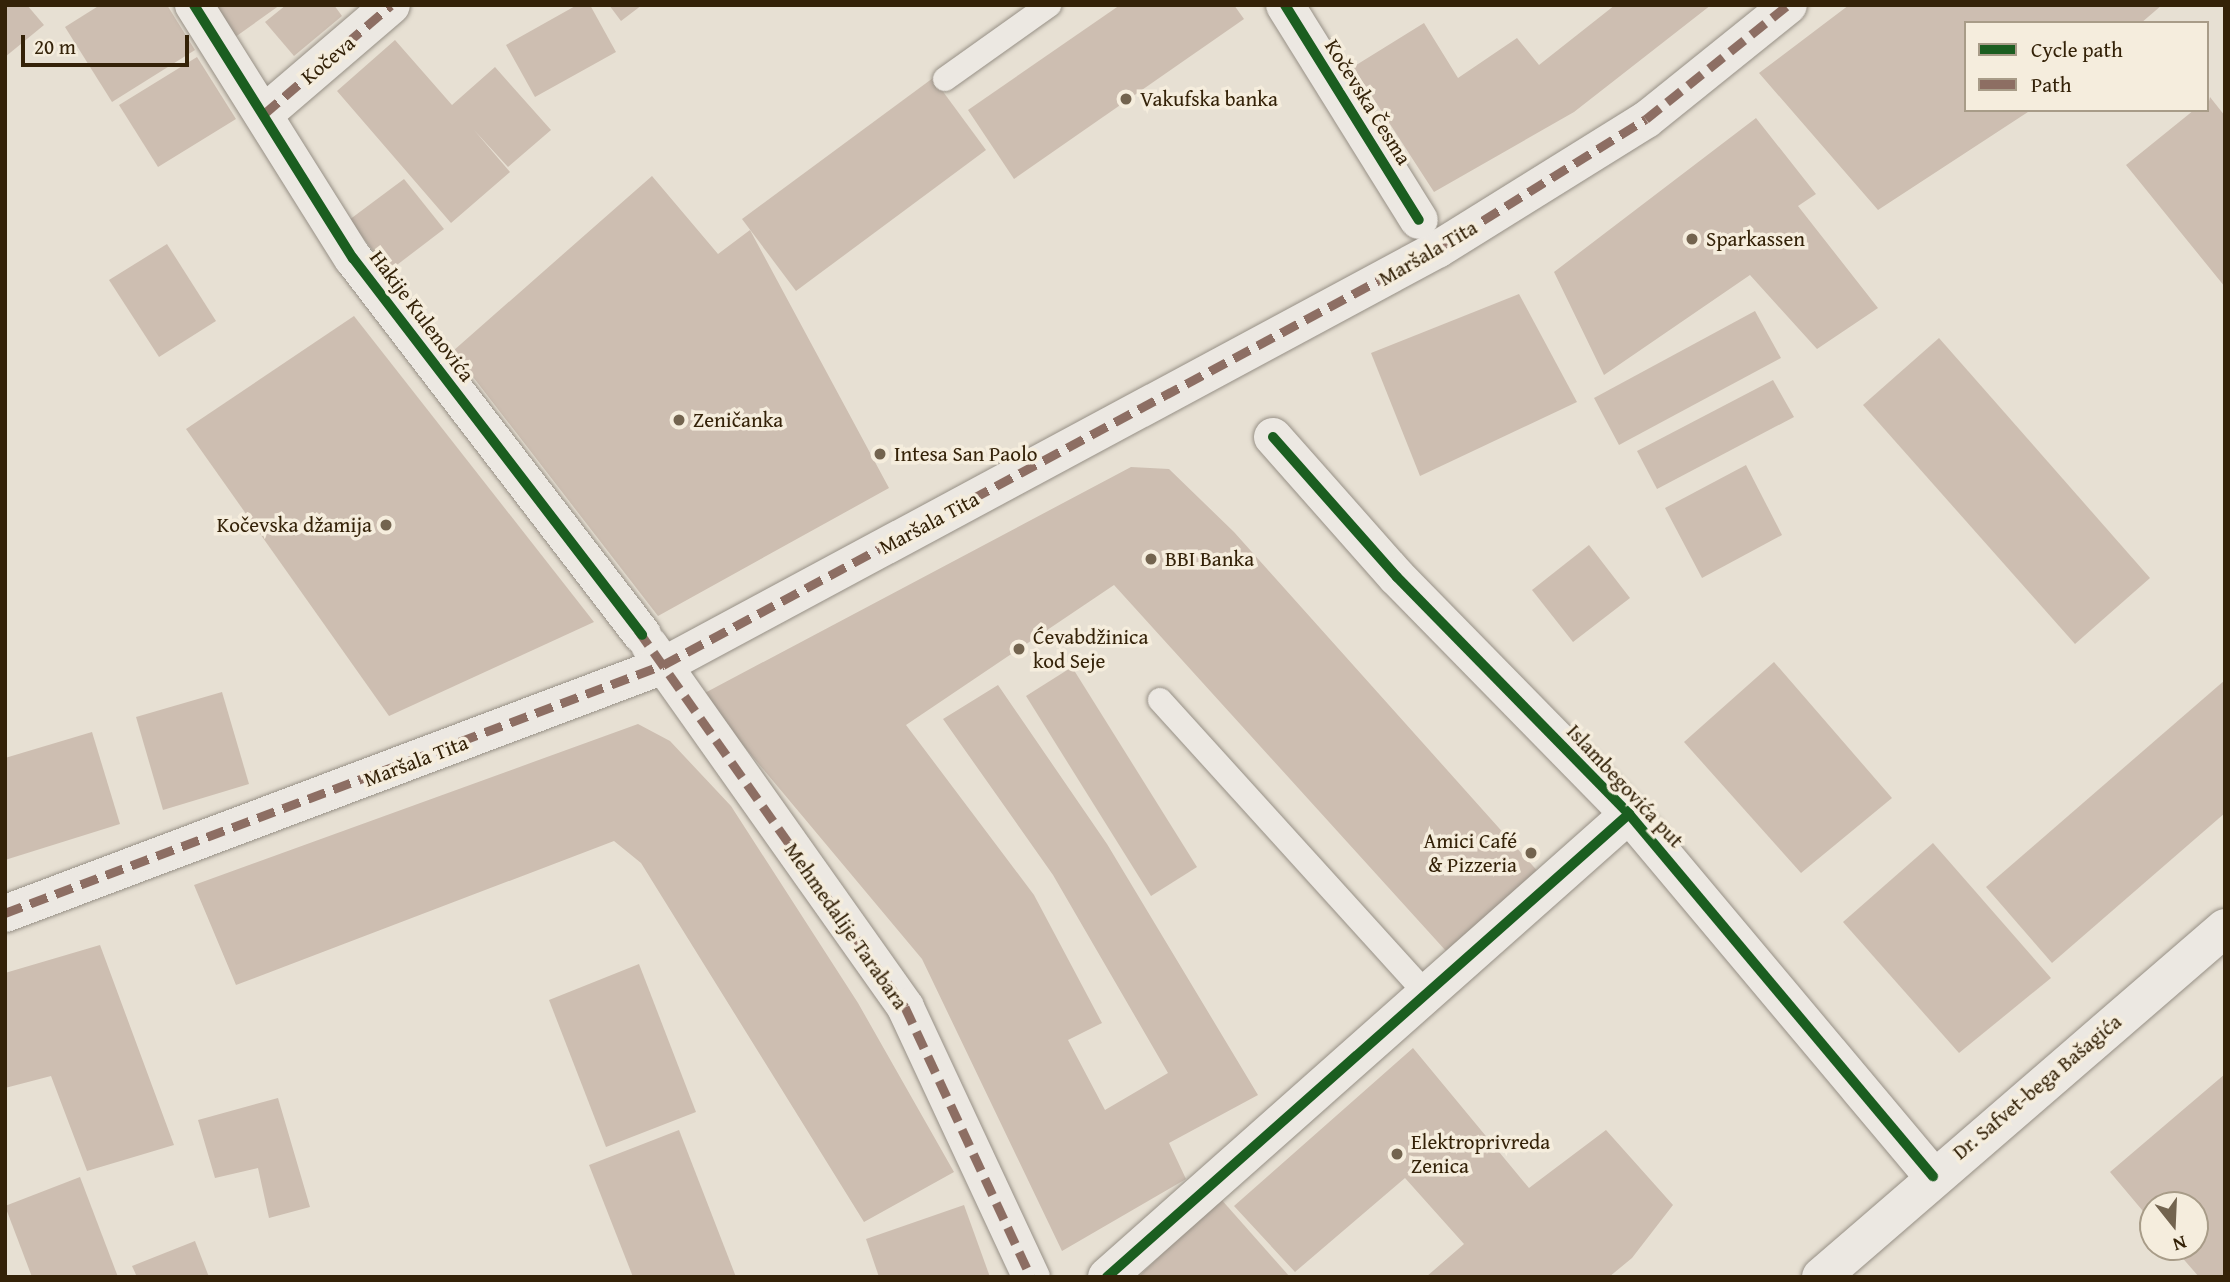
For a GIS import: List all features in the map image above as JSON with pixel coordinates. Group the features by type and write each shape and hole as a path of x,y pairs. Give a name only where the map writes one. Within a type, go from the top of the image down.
{"street":[{"name":"Hakije Kulenovića","path":"194,5 353,258 652,650"},
{"name":"Kočeva","path":"264,114 391,5"},
{"name":"Kočevska Česma","path":"1285,5 1419,220"},
{"name":"Maršala Tita","path":"5,913 652,650 1437,249 1646,119 1788,5"},
{"name":"Islambegovića put","path":"1273,437 1397,577 1629,814 1933,1176"},
{"name":"Mehmedalije Tarabara","path":"652,650 905,1007 1031,1277"},
{"path":"1107,1277 1629,814"},
{"name":"Dr. Safvet-bega Bašagića","path":"1821,1277 1933,1176 2225,928"}],"lane":[{"path":"944,79 1049,5"},
{"path":"1160,700 1427,994"}],"building":[{"path":"5,5 27,5 44,25 5,57"},
{"path":"100,5 167,5 195,50 112,102 65,27"},
{"path":"217,5 280,5 231,40 210,11"},
{"path":"286,5 334,5 342,16 294,56 265,22"},
{"path":"577,5 590,5 616,52 535,97 506,45"},
{"path":"609,5 642,5 621,21"},
{"path":"1120,5 1234,5 1244,19 1014,179 968,110"},
{"path":"1615,5 1711,5 1574,112 1434,192 1353,67 1424,23 1458,78 1517,38 1539,65"},
{"path":"1849,5 2162,5 2143,21 1964,21 1964,112 2028,112 1878,210 1759,73"},
{"path":"395,40 452,105 495,67 551,130 508,167 474,130 510,172 451,223 337,91"},
{"path":"197,57 236,119 158,167 119,105"},
{"path":"933,78 986,150 796,291 742,219"},
{"path":"2210,97 2225,116 2225,287 2126,165 2192,112 2209,112"},
{"path":"1756,118 1816,194 1798,206 1878,308 1817,349 1750,275 1604,375 1554,272"},
{"name":"Zeničanka","path":"652,176 718,254 750,230 889,488 658,616 453,351"},
{"path":"404,179 444,229 389,271 349,220"},
{"path":"167,244 216,321 159,357 109,280"},
{"path":"1519,294 1577,402 1420,476 1371,353"},
{"path":"1755,311 1781,358 1619,445 1594,398"},
{"name":"Kočevska džamija","path":"354,316 594,622 389,716 186,429"},
{"path":"1939,338 2150,578 2075,644 1863,405"},
{"path":"1773,380 1794,417 1657,489 1637,451"},
{"path":"1746,465 1782,535 1702,578 1665,508"},
{"path":"1131,467 1169,469 1234,532 1542,876 1446,951 1114,585 906,725 1034,895 1102,1023 1068,1040 1105,1110 1168,1073 1053,875 943,719 998,685 1107,844 1258,1095 1169,1143 1186,1179 1062,1251 922,959 701,695"},
{"path":"1589,545 1630,598 1573,642 1532,590"},
{"path":"1774,662 1892,798 1801,873 1684,742"},
{"path":"1072,667 1197,867 1151,896 1026,696"},
{"path":"2225,680 2225,813 2052,963 1986,887"},
{"path":"222,692 249,784 163,810 136,717"},
{"path":"638,724 670,741 731,806 858,1003 954,1172 864,1222 641,863 614,841 236,985 194,885"},
{"path":"92,732 120,824 5,860 5,758"},
{"path":"1933,843 2051,978 1959,1053 1843,922"},
{"path":"100,945 174,1145 87,1171 51,1076 5,1088 5,973"},
{"path":"639,964 696,1112 606,1147 549,1000"},
{"name":"Elektroprivreda Zenica","path":"1413,1048 1529,1188 1606,1130 1673,1205 1632,1258 1609,1277 1426,1277 1464,1244 1405,1178 1295,1272 1234,1206"},
{"path":"2225,1074 2225,1277 2199,1277 2185,1261 2209,1261 2209,1191 2139,1191 2139,1206 2110,1172"},
{"path":"278,1098 310,1207 269,1218 258,1168 215,1178 198,1120"},
{"path":"679,1130 736,1277 633,1277 589,1165"},
{"path":"80,1177 118,1277 32,1277 5,1206"},
{"path":"1220,1198 1290,1277 1138,1277"},
{"path":"964,1205 990,1277 879,1277 866,1239"},
{"path":"195,1241 209,1277 137,1277 132,1266"}],"marked path":[{"path":"264,114 391,5"},
{"path":"5,913 663,665 1437,249 1646,119 1788,5"},
{"path":"638,630 905,1007 1031,1277"}],"cycle path":[{"path":"194,5 353,258 642,635"},
{"path":"1285,5 1419,220"},
{"path":"1273,437 1397,577 1629,814 1933,1176"},
{"path":"1107,1277 1629,814"}],"place":[{"name":"Vakufska banka","path":"1126,99"},
{"name":"Sparkassen","path":"1692,239"},
{"name":"Zeničanka","path":"679,420"},
{"name":"Intesa San Paolo","path":"880,454"},
{"name":"Kočevska džamija","path":"386,525"},
{"name":"BBI Banka","path":"1151,559"},
{"name":"Ćevabdžinica kod Seje","path":"1019,649"},
{"name":"Amici Café & Pizzeria","path":"1531,853"},
{"name":"Elektroprivreda Zenica","path":"1397,1154"}]}
